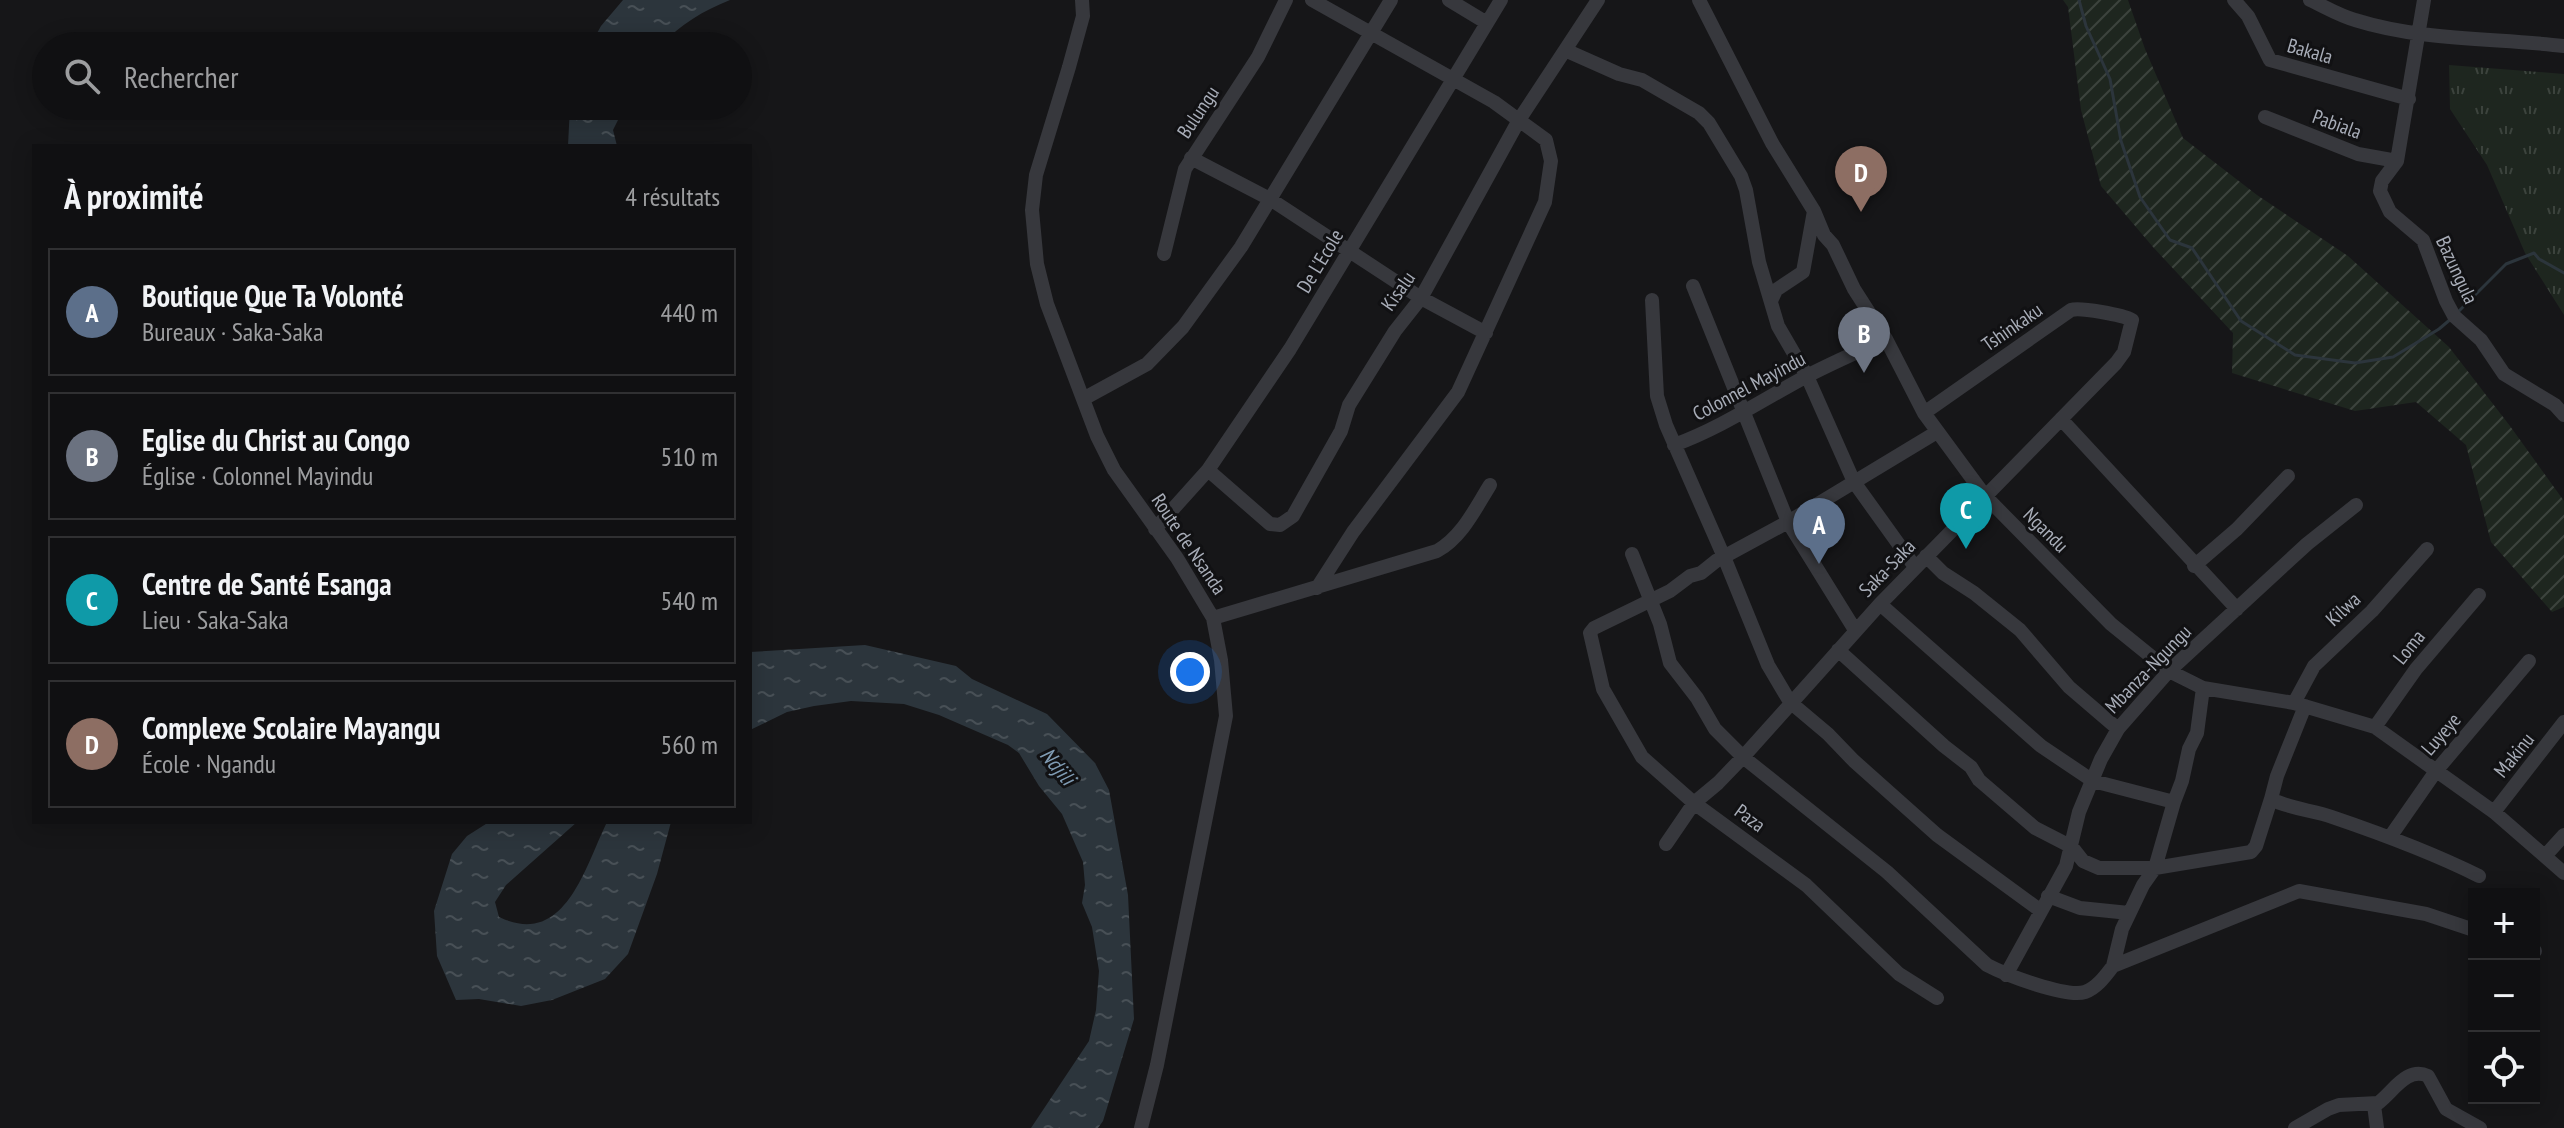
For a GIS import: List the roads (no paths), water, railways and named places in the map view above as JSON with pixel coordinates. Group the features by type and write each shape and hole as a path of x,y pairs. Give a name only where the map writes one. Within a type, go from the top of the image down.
{"street":[{"name":"Route de Nsanda","path":"1082,0 1083,16 1036,175 1032,210 1037,264 1047,304 1114,470 1177,558 1213,618 1221,660 1226,716 1161,1050 1141,1128"},
{"name":"Bulungu","path":"1164,254 1179,186 1191,158 1258,57 1286,0"},
{"path":"1312,0 1494,102 1546,140 1551,161 1545,202 1458,392 1353,532 1317,588"},
{"path":"1083,399 1147,364 1183,327 1241,247 1391,0"},
{"path":"1449,0 1487,23"},
{"name":"De L'Ecole","path":"1155,529 1208,470 1290,349 1501,0"},
{"name":"Kisalu","path":"1208,470 1270,524 1280,525 1288,520 1341,431 1349,405 1395,331 1421,298 1519,120 1598,0"},
{"name":"Ngandu","path":"1699,0 1772,143 1814,211 1924,413 1985,496 2111,624 2169,671 2203,688 2300,705 2375,727 2494,812 2564,873"},
{"path":"2310,0 2352,20 2385,28 2564,46"},
{"path":"2397,161 2424,0"},
{"name":"Bakala","path":"2243,3 2270,60 2409,99"},
{"path":"1565,50 1619,74 1642,80 1699,113 1709,123 1746,190 1759,262 1778,326 1807,376 1854,482 1915,567"},
{"name":"Pabiala","path":"2265,117 2358,154 2397,161"},
{"path":"1191,158 1270,199 1421,298 1486,333"},
{"name":"Bazungula","path":"2397,161 2382,181 2380,191 2390,212 2423,240 2454,316 2481,340 2504,374 2555,405 2564,415"},
{"path":"1771,301 1776,290 1803,272 1814,211"},
{"path":"1693,286 1788,522 1855,630"},
{"path":"1652,300 1657,396 1674,445 1768,665 1790,702 1937,835 2041,911"},
{"name":"Tshinkaku","path":"1924,413 2071,310 2080,307 2132,320"},
{"name":"Saka-Saka","path":"1666,844 1694,803 1743,757 1855,630 2124,352 2132,320"},
{"name":"Colonnel Mayindu","path":"1674,445 1742,414 1807,376 1886,339"},
{"path":"2061,419 2237,609"},
{"path":"1649,601 1937,432"},
{"path":"2194,566 2246,520 2288,476"},
{"path":"1213,618 1437,551 1459,534 1490,485"},
{"name":"Mbanza-Ngungu","path":"2006,975 2066,866 2079,812 2101,759 2118,729 2169,671 2307,544 2356,505"},
{"name":"Kilwa","path":"2155,868 2251,852 2256,846 2314,666 2372,611 2427,549"},
{"path":"1632,554 1660,624 1670,663 1697,698 1715,729 1743,757 1887,872 1987,965 2006,975 2071,993 2082,993 2092,989 2113,966 2299,891 2426,914 2468,928"},
{"path":"1926,556 1943,573 2020,630 2069,687 2118,729"},
{"name":"Loma","path":"2375,727 2416,669 2479,595"},
{"name":"Paza","path":"1649,601 1594,628 1590,633 1603,689 1638,752 1694,803 1806,885 1899,974 1937,998"},
{"path":"1880,604 2041,746 2093,781 2174,802"},
{"path":"1838,650 1967,763 1979,780 2035,828 2072,847 2083,861 2099,868 2155,868"},
{"name":"Luyeye","path":"2390,837 2436,771 2529,661"},
{"path":"2113,966 2117,943 2129,913 2155,868 2189,749 2197,733 2203,688"},
{"name":"Makinu","path":"2494,812 2564,722"},
{"path":"2271,799 2281,805 2320,812 2390,837 2435,854 2479,876"},
{"path":"2545,856 2564,835"},
{"path":"2048,896 2080,908 2129,913"},
{"path":"2295,1128 2339,1105 2374,1105 2406,1077 2424,1073 2446,1109 2480,1128"},
{"path":"2374,1105 2377,1128"}],"water":[{"path":"623,0 730,0 692,19 675,32 598,32"},
{"path":"569,120 618,120 613,130 616,144 568,144"},
{"name":"Ndjili","path":"865,645 956,666 972,679 1047,714 1095,763 1109,790 1128,895 1134,1019 1103,1121 1098,1128 1031,1128 1089,1041 1096,1010 1099,971 1092,927 1082,903 1085,885 1083,862 1062,814 1039,786 1019,753 1008,745 939,715 904,704 851,701 814,706 787,712 752,729 752,652"},
{"path":"486,824 575,824 506,885 495,902 499,917 522,924 541,922 556,913 570,898 606,824 670,824 657,874 628,954 605,979 552,1000 521,1006 479,999 456,1000 437,956 434,911 452,854 467,836"}],"waterway":[{"path":"2079,0 2086,26 2110,79 2121,141 2140,197 2170,240 2192,248 2241,321 2295,355 2355,363 2393,357 2452,318"},
{"path":"2457,313 2506,264 2534,253 2564,273"}],"place":[{"name":"Complexe Scolaire Mayangu","path":"1861,212"},
{"name":"Eglise du Christ au Congo","path":"1864,373"},
{"name":"Centre de Santé Esanga","path":"1966,549"},
{"name":"Boutique Que Ta Volonté","path":"1819,564"}]}
